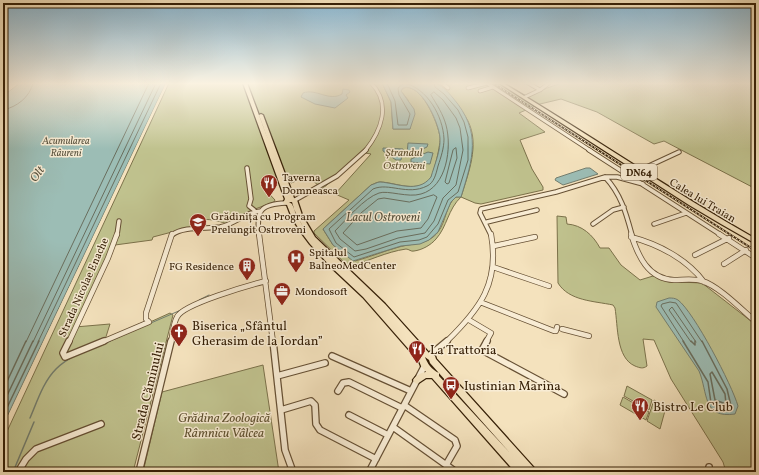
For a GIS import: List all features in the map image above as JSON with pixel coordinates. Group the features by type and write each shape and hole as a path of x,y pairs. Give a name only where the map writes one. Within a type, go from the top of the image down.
{"main road":[{"path":"253,105 291,201"},
{"path":"256,105 291,201 299,228 311,245 368,298 532,472"},
{"name":"Calea lui Traian","path":"538,105 586,135 638,171 755,241"},
{"path":"428,360 436,375 521,472"},
{"path":"417,380 425,375 436,375"}],"street":[{"path":"293,472 287,458 257,215 260,211 273,204 291,201 302,196 333,178 364,153 374,140 381,125 383,109 382,105"},
{"path":"521,105 686,213 729,238 756,258"},
{"path":"638,171 679,152"},
{"path":"247,168 251,199 250,208 260,211"},
{"path":"370,472 428,360 469,320 480,302 493,267 494,246 487,222 480,213 480,210 483,208 556,192 605,177 617,177 643,184"},
{"path":"605,177 618,193 624,207 631,237 637,251 652,273 672,280 705,282"},
{"path":"594,224 613,210 624,207"},
{"path":"487,222 537,210"},
{"name":"Strada Nicolae Enache","path":"119,221 118,234 112,249 85,312 63,356 68,357 149,322 146,319 146,313 172,234 230,224 250,212 260,211"},
{"path":"654,224 686,213"},
{"path":"494,246 535,237"},
{"path":"631,237 652,245 676,258 698,273 705,282 756,322"},
{"path":"695,254 729,238"},
{"path":"724,264 746,250"},
{"path":"493,267 549,286"},
{"name":"Strada Căminului","path":"138,472 177,316 185,310 227,292 266,281"},
{"path":"480,302 554,331 559,328 589,336"},
{"path":"469,320 491,333 482,350 564,394"},
{"path":"332,356 411,391"},
{"path":"277,376 325,363"},
{"path":"338,391 343,383 349,382 403,406 455,440 457,446 446,465"},
{"path":"281,410 311,401 315,405 316,424 320,430 376,459"},
{"path":"348,415 388,435"},
{"path":"18,472 26,459 36,449 101,424"},
{"path":"393,427 456,472"}],"green space":[{"name":"Ștrandul Ostroveni","path":"159,105 391,105 393,129 410,129 408,105 428,105 440,137 438,152 430,179 419,186 413,187 386,182 371,185 323,229 333,245 355,261 430,239 441,228 450,204 456,197 461,197 453,207 440,234 429,245 412,251 406,249 391,252 349,267 314,233 314,231 349,200 335,194 371,154 365,153 322,189 308,176 291,183 288,175 261,185 275,200 274,202 247,212 227,224 213,220 202,220 197,221 191,227 153,237 152,240 115,245 75,327 110,324 104,343 170,313 173,315 133,472 3,472 3,440"},
{"path":"456,105 537,105 519,113 545,132 520,140 532,169 543,187 543,190 481,204 461,197 472,159 473,140 468,121"},
{"path":"578,105 756,105 756,189 664,141 654,144 597,112"},
{"path":"557,216 566,217 567,224 578,226 594,239 600,248 609,248 621,265 640,280 653,276 679,282 702,283 756,325 756,472 726,472 723,462 671,379 654,340 643,339 647,366 641,368 635,366 624,356 621,349 615,308 613,305 575,297 563,289 558,283"},
{"name":"Grădina Zoologică Râmnicu Vâlcea","path":"263,365 279,472 143,472 162,392"},
{"path":"627,386 652,400 649,410 624,396"},
{"path":"623,397 649,412 646,420 620,405"},
{"path":"654,400 666,407 660,429 647,421"}],"water":[{"name":"Acumularea Râureni","path":"3,105 155,105 3,425"},
{"path":"321,105 339,105 335,108"},
{"name":"Lacul Ostroveni","path":"391,105 411,105 415,114 410,129 393,129"},
{"name":"Lacul Ostroveni","path":"428,105 458,105 468,122 472,146 471,158 461,197 456,197 451,202 438,232 429,240 420,244 401,246 353,261 333,245 323,229 371,185 380,182 414,186 426,182 431,177 437,158 440,138 433,114"},
{"path":"408,143 428,144 427,147 412,154 407,154"},
{"path":"383,148 403,149 401,160 396,160 383,151"},
{"path":"428,152 433,153 430,164 411,162 411,159"},
{"path":"590,168 598,174 563,185 555,180 556,178"},
{"path":"669,298 677,299 685,307 712,350 721,366 738,406 735,414 724,414 711,408 699,371 656,307 657,302"}],"pier":[{"path":"155,105 157,105 130,163 3,427"}],"waterway":[{"path":"199,300 209,295"},
{"path":"151,323 181,310"},
{"path":"108,342 144,326"},
{"path":"30,418 47,380 56,369 74,356 110,341"},
{"path":"13,472 34,422"}],"railway":[{"path":"528,105 756,251"}],"place":[{"name":"Taverna Domneasca","path":"269,198"},
{"name":"Grădinița cu Program Prelungit Ostroveni","path":"198,237"},
{"name":"Spitalul BalneoMedCenter","path":"296,273"},
{"name":"FG Residence","path":"247,281"},
{"name":"Mondosoft","path":"282,306"},
{"name":"Biserica „Sfântul Gherasim de la Iordan”","path":"179,347"},
{"name":"La Trattoria","path":"417,364"},
{"name":"Iustinian Marina","path":"451,400"},
{"name":"Bistro Le Club","path":"640,421"}],"water label":[{"name":"Olt","path":"37,174"}]}
